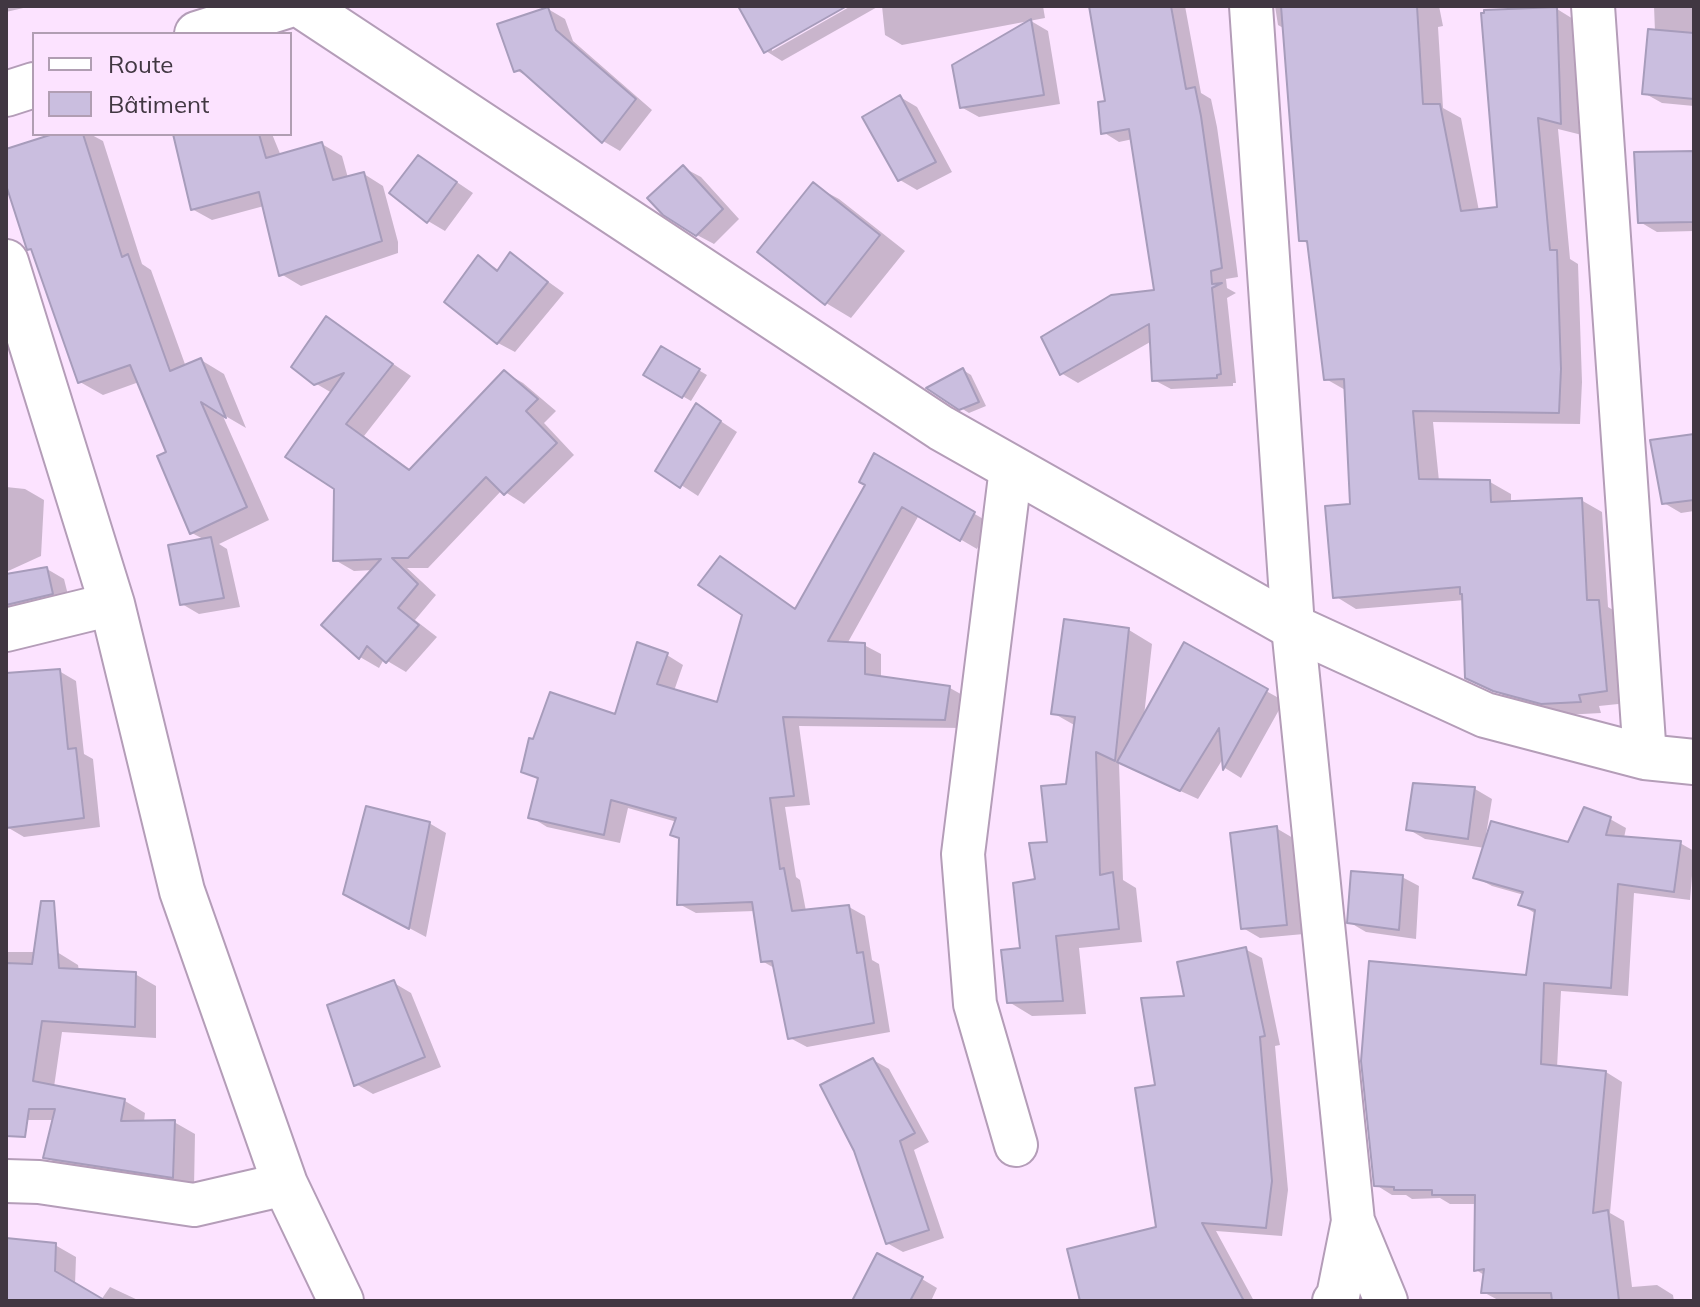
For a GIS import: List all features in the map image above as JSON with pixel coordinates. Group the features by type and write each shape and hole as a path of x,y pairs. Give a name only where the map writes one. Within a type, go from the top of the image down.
{"street":[{"path":"203,32 286,6"},
{"path":"302,6 941,428 1293,627 1485,715 1645,757 1694,762"},
{"path":"1251,6 1293,627 1353,1221 1386,1301"},
{"path":"1593,6 1645,757"},
{"path":"6,94 32,86"},
{"path":"6,262 112,604 182,891 285,1184 341,1301"},
{"path":"1011,468 963,854 975,1004 1016,1145"},
{"path":"6,630 112,604"},
{"path":"6,1181 39,1182 194,1205 285,1184"},
{"path":"1334,1301 1338,1296 1353,1221"}],"building":[{"path":"738,6 847,6 764,53"},
{"path":"1089,6 1171,6 1186,89 1195,87 1201,116 1222,268 1211,271 1212,284 1222,283 1212,288 1221,374 1217,378 1152,381 1149,324 1060,375 1041,337 1111,295 1154,290 1129,129 1101,134 1098,102 1105,101"},
{"path":"1281,6 1417,6 1423,104 1440,104 1461,211 1497,207 1481,13 1484,10 1557,7 1561,124 1538,118 1550,250 1557,250 1561,369 1559,413 1413,411 1419,479 1490,480 1491,502 1582,498 1587,600 1599,600 1607,691 1579,695 1581,702 1541,704 1493,691 1465,678 1460,587 1333,598 1325,506 1350,504 1344,379 1324,380 1307,241 1299,241"},
{"path":"548,7 556,30 636,99 602,143 520,70 514,72 497,24"},
{"path":"1031,19 1044,95 960,108 952,65"},
{"path":"1648,29 1694,33 1694,99 1642,94"},
{"path":"900,95 936,162 898,181 862,117"},
{"path":"47,136 84,136 122,257 128,254 170,371 201,358 226,418 201,402 247,507 190,534 157,456 166,452 130,365 78,383 31,249 27,250 6,185 6,149"},
{"path":"173,136 260,136 266,158 322,142 333,180 364,172 382,241 279,276 259,192 191,210"},
{"path":"1694,151 1694,222 1638,223 1634,152"},
{"path":"418,155 457,182 427,223 389,193"},
{"path":"683,165 723,209 696,236 663,215 647,198"},
{"path":"813,182 880,235 825,305 757,252"},
{"path":"510,252 548,282 497,344 444,302 478,255 497,271"},
{"path":"326,316 393,364 346,424 409,470 504,370 538,399 526,411 557,443 504,495 486,477 408,558 392,558 418,584 398,608 419,625 386,663 367,646 359,659 321,625 381,559 333,561 334,489 285,457 344,373 314,385 291,367"},
{"path":"661,346 700,369 682,398 643,375"},
{"path":"963,368 979,402 959,410 926,388"},
{"path":"696,403 721,421 680,488 655,471"},
{"path":"1694,434 1694,500 1662,504 1650,440"},
{"path":"874,453 975,512 960,541 902,507 828,641 865,643 865,674 950,686 945,720 783,717 794,796 770,798 780,869 784,868 792,911 849,905 857,953 863,952 874,1023 788,1039 772,961 761,962 752,902 677,905 679,838 670,835 676,818 611,800 604,835 528,818 538,778 521,772 529,738 533,739 550,692 615,714 637,642 668,653 657,684 717,702 742,615 698,585 720,556 795,609 865,485 859,482"},
{"path":"211,537 224,598 180,605 168,545"},
{"path":"47,567 53,594 6,605 6,574"},
{"path":"1064,619 1129,628 1115,761 1096,752 1100,875 1113,872 1119,929 1056,936 1063,1001 1007,1003 1001,950 1020,948 1013,883 1035,879 1029,843 1047,842 1041,786 1066,784 1075,717 1051,714"},
{"path":"1184,642 1268,689 1223,770 1219,728 1180,791 1117,762"},
{"path":"60,669 68,749 76,748 84,818 6,828 6,673"},
{"path":"1413,783 1475,787 1468,839 1406,830"},
{"path":"366,806 430,822 409,929 343,894"},
{"path":"1584,807 1611,817 1606,835 1681,841 1674,892 1618,884 1611,988 1544,983 1541,1064 1606,1071 1593,1213 1608,1210 1619,1301 1552,1301 1551,1293 1481,1293 1484,1269 1474,1271 1475,1195 1432,1195 1432,1190 1394,1190 1394,1187 1374,1186 1361,1061 1369,961 1526,975 1535,910 1518,905 1523,892 1473,878 1491,821 1568,842"},
{"path":"1277,826 1287,925 1241,929 1230,833"},
{"path":"1351,871 1403,875 1399,930 1347,923"},
{"path":"41,901 54,901 59,968 136,972 135,1027 42,1021 33,1081 125,1099 121,1121 175,1120 173,1178 43,1158 55,1109 29,1109 25,1137 6,1136 6,963 32,964"},
{"path":"1246,947 1265,1036 1260,1037 1272,1181 1266,1228 1202,1223 1244,1301 1080,1301 1067,1249 1156,1227 1135,1088 1155,1085 1141,998 1184,996 1177,962"},
{"path":"394,980 425,1057 354,1086 327,1005"},
{"path":"873,1058 915,1133 900,1141 929,1230 886,1244 854,1151 820,1085"},
{"path":"6,1238 56,1243 55,1271 106,1301 6,1301"},
{"path":"877,1253 923,1277 910,1301 852,1301"}]}
